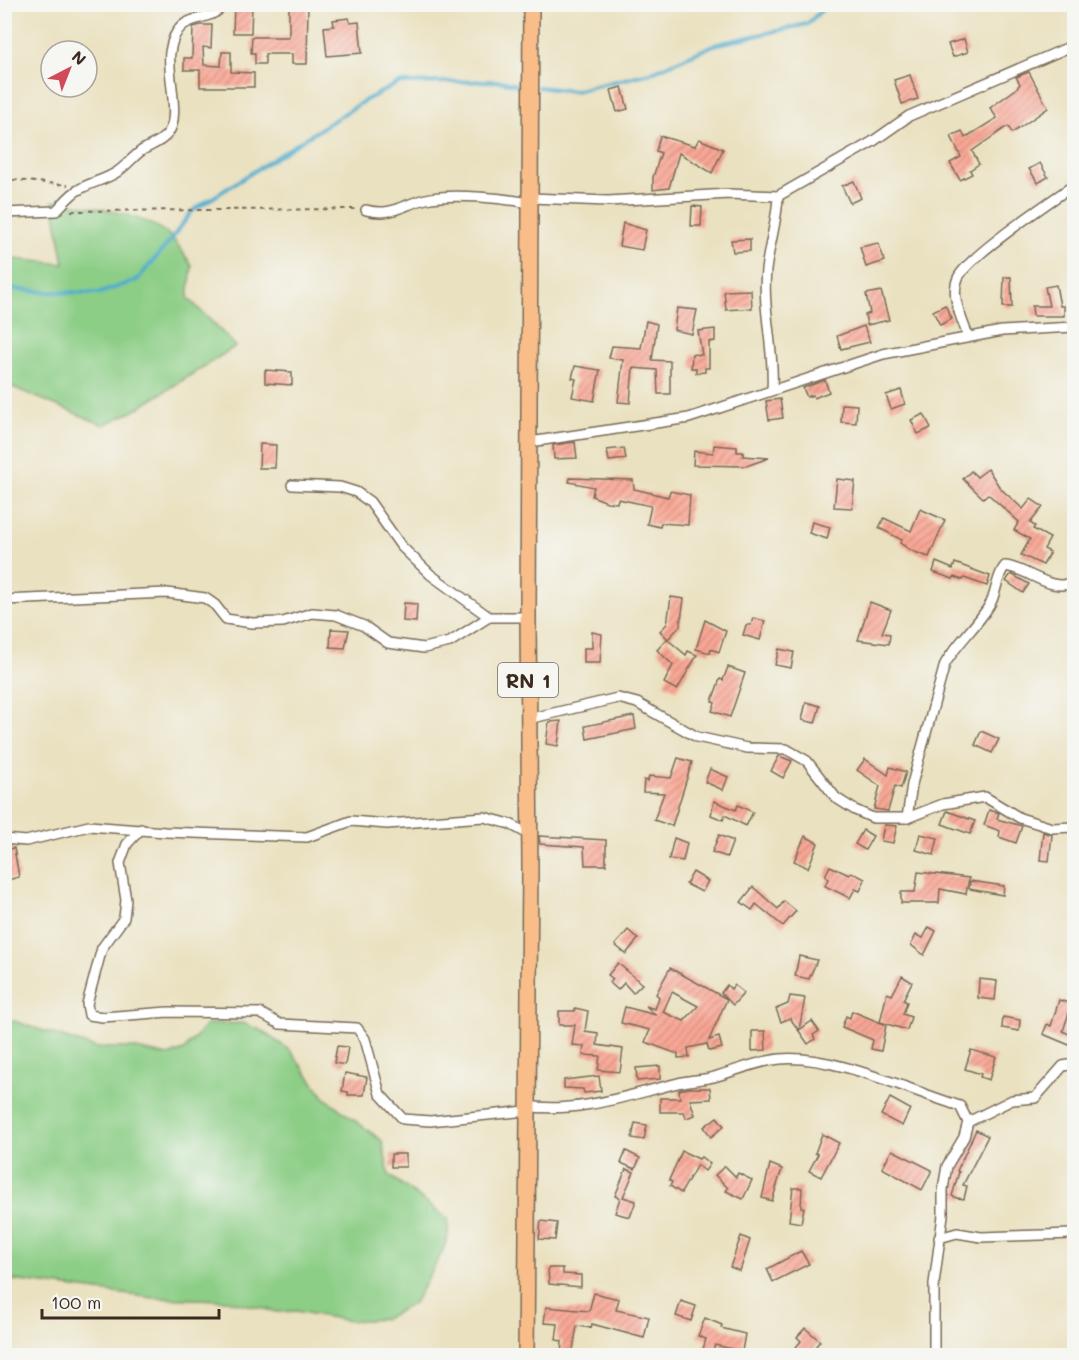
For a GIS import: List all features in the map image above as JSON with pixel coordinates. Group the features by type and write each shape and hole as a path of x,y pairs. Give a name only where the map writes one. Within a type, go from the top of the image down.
{"main road":[{"name":"RN 1","path":"526,1356 526,1109 530,835 528,617 531,4"}],"street":[{"path":"4,213 56,211 79,189 95,184 118,171 170,131 174,111 168,74 170,51 176,34 185,23 211,14 224,4"},
{"path":"366,210 376,212 404,209 426,199 497,197 530,201 608,201 729,194 778,196 872,142 909,116 1074,45"},
{"path":"968,336 955,294 958,277 984,252 1074,184"},
{"path":"772,390 773,372 769,342 766,270 777,215 778,196"},
{"path":"530,442 689,417 883,354 968,336 1002,331 1074,327"},
{"path":"292,485 340,487 356,492 370,502 401,546 431,575 489,617"},
{"path":"907,819 912,784 945,664 989,606 998,588 1001,571 1005,566 1016,567 1058,586 1069,585 1074,580"},
{"path":"4,600 166,593 205,598 215,605 226,619 252,623 283,622 312,613 336,615 364,626 388,643 423,648 450,642 489,617 528,617"},
{"path":"528,719 618,698 637,703 697,737 747,748 786,749 807,761 836,798 873,818 907,819 943,804 985,797 1020,818 1052,828 1074,827"},
{"path":"4,839 26,840 89,826 307,837 351,821 387,824 484,817 510,824 530,835"},
{"path":"141,829 127,844 120,863 126,900 124,918 102,948 87,1004 89,1015 103,1017 168,1011 260,1013 280,1024 357,1028 365,1039 380,1094 404,1119 430,1121 526,1109 547,1110 591,1104 681,1082 712,1078 762,1062 807,1059 830,1062 960,1106 968,1122 964,1137 947,1166 934,1284 934,1356"},
{"path":"968,1122 1012,1101 1035,1098 1063,1066 1074,1064"},
{"path":"939,1238 957,1233 981,1237 1074,1234"}],"path":[{"path":"4,179 63,184 79,189"},
{"path":"56,211 366,210"}],"green space":[{"path":"53,201 117,212 163,230 176,242 192,266 188,298 236,346 134,411 103,425 5,384 5,258 64,264"},
{"path":"5,1018 96,1048 132,1048 168,1056 184,1050 207,1024 243,1023 260,1030 290,1050 324,1097 382,1141 389,1175 448,1219 448,1236 442,1253 414,1303 384,1319 350,1321 296,1311 278,1312 226,1300 154,1298 5,1279"}],"building":[{"path":"234,4 252,4 251,33 233,33"},
{"path":"289,4 308,4 307,64 292,64 292,54 265,54 265,64 255,64 255,53 251,53 252,37 289,37"},
{"path":"349,18 350,23 359,22 362,53 327,56 324,27 334,26 333,20"},
{"path":"212,25 211,48 203,47 204,65 221,66 222,52 231,52 231,72 254,73 254,87 200,87 200,70 184,70 184,58 192,58 193,27"},
{"path":"964,39 968,52 953,57 948,44"},
{"path":"1029,72 1048,108 1012,133 1008,126 972,151 979,164 970,170 972,174 960,180 950,163 961,157 951,136 962,131 965,138 997,118 990,108 1016,89 1020,84 1016,77"},
{"path":"910,75 918,99 902,104 894,80"},
{"path":"622,87 628,109 617,112 611,90"},
{"path":"660,136 695,146 699,139 723,149 712,173 679,153 669,188 653,190 653,177 661,153 656,151"},
{"path":"1040,163 1048,177 1038,183 1029,169"},
{"path":"854,181 861,198 850,203 842,186"},
{"path":"692,206 702,207 701,226 691,226"},
{"path":"623,223 646,230 642,250 619,246"},
{"path":"750,239 750,251 733,252 731,240"},
{"path":"878,243 885,261 866,267 860,247"},
{"path":"1004,277 1011,277 1012,307 1003,307"},
{"path":"1056,285 1060,306 1064,306 1064,316 1033,316 1032,306 1049,306 1045,287"},
{"path":"751,290 752,308 726,310 724,291"},
{"path":"881,291 889,320 867,325 865,315 870,313 866,294"},
{"path":"945,305 952,319 940,325 933,311"},
{"path":"677,308 697,310 692,334 674,330"},
{"path":"646,321 657,324 652,360 670,361 670,394 658,394 657,370 633,368 630,403 618,402 623,360 609,358 612,346 641,348"},
{"path":"864,326 870,342 841,349 837,336"},
{"path":"715,329 715,341 709,342 709,368 705,368 705,372 696,373 696,368 691,368 692,354 702,355 698,331"},
{"path":"575,366 600,370 594,401 572,397 576,379 572,378"},
{"path":"265,370 292,372 292,385 265,383"},
{"path":"825,380 829,392 814,398 813,395 807,397 803,388"},
{"path":"901,390 905,404 891,409 886,395"},
{"path":"780,399 783,418 769,420 766,401"},
{"path":"842,404 857,405 856,423 841,422"},
{"path":"924,414 931,428 918,434 911,420"},
{"path":"575,442 577,458 554,459 553,445"},
{"path":"260,444 276,445 275,468 259,468"},
{"path":"714,445 737,447 737,452 743,452 743,456 769,458 746,466 693,465 694,451 713,453"},
{"path":"624,448 626,459 609,461 607,450"},
{"path":"988,469 1000,488 1023,509 1031,499 1043,507 1030,523 1035,526 1033,529 1050,538 1044,549 1050,552 1043,565 1021,555 1030,539 1014,530 1019,522 988,494 983,498 963,479 971,471 977,477"},
{"path":"570,478 633,480 634,489 668,497 670,491 690,495 688,525 661,523 660,527 647,524 651,506 618,499 617,503 607,502 592,496 594,487 569,482"},
{"path":"837,479 855,481 852,508 834,507"},
{"path":"920,509 945,520 929,557 912,551 900,543 902,540 879,528 884,518 911,531"},
{"path":"812,522 830,527 827,539 809,533"},
{"path":"936,562 953,569 955,563 990,576 987,586 964,578 963,580 954,577 953,579 933,572"},
{"path":"1011,574 1029,584 1023,593 1006,581"},
{"path":"671,597 684,599 680,626 668,639 660,631 667,624"},
{"path":"870,602 891,610 882,633 890,634 889,644 858,640"},
{"path":"404,603 417,604 416,622 403,621"},
{"path":"753,618 765,621 760,640 743,635 746,625 751,625"},
{"path":"705,620 726,631 719,652 711,649 710,653 696,649"},
{"path":"331,629 349,630 345,648 330,647"},
{"path":"592,632 602,634 600,663 584,663 584,648 592,648"},
{"path":"667,639 686,655 688,651 697,655 677,690 664,683 673,665 657,650"},
{"path":"779,649 794,652 791,668 775,665"},
{"path":"728,667 745,673 730,717 712,711 715,703 712,701 720,679 723,680"},
{"path":"806,702 820,706 815,723 802,720"},
{"path":"634,716 636,729 587,739 585,726"},
{"path":"561,721 558,746 546,744 549,722"},
{"path":"981,731 999,739 992,753 975,745"},
{"path":"779,756 792,761 783,778 771,771"},
{"path":"678,758 692,762 672,826 654,820 664,793 643,792 644,780 648,781 649,776 671,778"},
{"path":"865,759 888,775 890,767 906,772 901,788 895,786 888,811 874,809 880,786 857,770"},
{"path":"710,769 728,777 723,790 705,782"},
{"path":"714,801 736,810 738,805 753,812 746,826 725,815 723,820 711,815"},
{"path":"989,810 999,813 997,819 1022,826 1016,843 999,837 1000,831 984,825"},
{"path":"947,811 975,821 970,834 942,824"},
{"path":"884,825 897,826 893,843 881,841"},
{"path":"863,830 873,836 865,850 855,844"},
{"path":"1043,832 1052,835 1049,861 1040,860"},
{"path":"920,834 938,838 934,855 916,850"},
{"path":"719,835 733,841 727,857 712,852"},
{"path":"539,836 606,840 606,865 585,865 584,847 540,844"},
{"path":"805,836 818,843 808,868 794,861"},
{"path":"674,838 687,843 683,861 669,859"},
{"path":"14,848 19,877 4,881 4,850"},
{"path":"830,866 849,875 851,872 865,879 860,891 855,889 850,898 825,886 828,879 825,876"},
{"path":"693,872 708,881 702,892 686,884"},
{"path":"918,872 969,878 966,894 940,889 939,903 901,903 901,892 915,892"},
{"path":"970,881 1004,886 1003,895 969,889"},
{"path":"753,887 778,909 784,901 796,911 783,926 756,904 752,910 741,902"},
{"path":"929,927 936,931 924,955 911,945 916,935 923,938"},
{"path":"628,930 638,939 626,954 615,945"},
{"path":"799,956 817,960 809,979 795,976"},
{"path":"618,963 642,984 633,993 624,983 618,990 610,983 613,979 608,975"},
{"path":"670,968 727,999 709,1040 719,1037 722,1048 709,1051 707,1044 688,1048 689,1057 678,1058 678,1054 645,1042 650,1030 621,1023 625,1007 656,1015 646,1006 655,1009 659,997 656,994","holes":["672,992 698,1006 684,1021 663,1012"]},
{"path":"902,976 912,982 903,1000 907,1002 903,1014 911,1017 907,1030 880,1022 887,993 892,995"},
{"path":"979,979 997,981 995,1000 978,998"},
{"path":"727,985 731,989 734,985 744,993 733,1005 721,993"},
{"path":"790,996 805,998 799,1030 812,1021 819,1031 813,1035 815,1039 808,1044 790,1018 781,1022 776,1009 788,1004"},
{"path":"1059,1000 1072,1004 1063,1031 1074,1037 1074,1047 1043,1034 1047,1024 1051,1026"},
{"path":"575,1008 588,1011 585,1031 598,1033 597,1045 623,1049 620,1072 598,1070 600,1056 583,1055 584,1046 572,1045 575,1025 559,1025 559,1011 575,1011"},
{"path":"852,1011 886,1025 881,1051 871,1049 873,1040 842,1027 846,1016 850,1018"},
{"path":"1003,1017 1020,1020 1019,1031 1002,1028"},
{"path":"752,1031 765,1031 766,1050 752,1051"},
{"path":"337,1046 348,1047 345,1065 334,1063"},
{"path":"971,1050 996,1057 989,1080 980,1077 981,1074 965,1069"},
{"path":"660,1066 660,1079 637,1081 636,1068"},
{"path":"345,1073 367,1077 364,1095 348,1095 348,1092 342,1091"},
{"path":"599,1076 601,1091 584,1093 583,1089 564,1088 564,1080"},
{"path":"710,1088 711,1099 690,1100 695,1115 686,1118 684,1112 660,1112 660,1098 680,1098 679,1090"},
{"path":"890,1098 910,1109 902,1126 881,1115"},
{"path":"717,1117 724,1126 711,1137 704,1127"},
{"path":"635,1123 647,1125 644,1140 632,1138"},
{"path":"976,1130 988,1136 963,1185 967,1186 964,1199 957,1198 952,1196 959,1172 957,1171"},
{"path":"822,1134 839,1143 821,1177 809,1171 818,1154 815,1153"},
{"path":"892,1150 932,1170 922,1190 882,1168"},
{"path":"626,1151 640,1158 635,1169 621,1163"},
{"path":"682,1151 699,1159 701,1157 710,1164 705,1171 697,1165 681,1193 670,1186 672,1182 669,1180"},
{"path":"391,1154 406,1154 406,1167 391,1167"},
{"path":"770,1164 782,1169 772,1201 762,1198"},
{"path":"725,1166 736,1177 738,1173 752,1180 743,1199 726,1191 728,1188 715,1175"},
{"path":"626,1169 634,1172 623,1197 636,1201 630,1217 615,1213 620,1198 615,1196"},
{"path":"793,1188 802,1188 801,1207 804,1208 801,1223 789,1221"},
{"path":"541,1221 557,1223 555,1240 539,1239"},
{"path":"741,1236 750,1240 740,1271 730,1267"},
{"path":"801,1251 809,1264 773,1282 767,1269"},
{"path":"548,1268 563,1268 563,1274 581,1275 581,1287 549,1284"},
{"path":"594,1293 619,1299 616,1310 649,1317 644,1338 592,1324 591,1328 577,1326 572,1356 561,1356 562,1341 556,1340 558,1324 544,1323 546,1307 589,1311"},
{"path":"681,1301 696,1306 691,1321 676,1316"},
{"path":"705,1318 722,1325 721,1328 745,1334 742,1351 715,1345 711,1356 701,1356 706,1339 698,1336"},
{"path":"805,1328 820,1341 808,1356 796,1347 801,1341 797,1337"}],"waterway":[{"path":"538,87 574,91 650,73 714,45 807,24 828,4"},
{"path":"4,288 45,292 100,293 137,280 192,211 364,101 399,83 500,81 522,86"}]}
